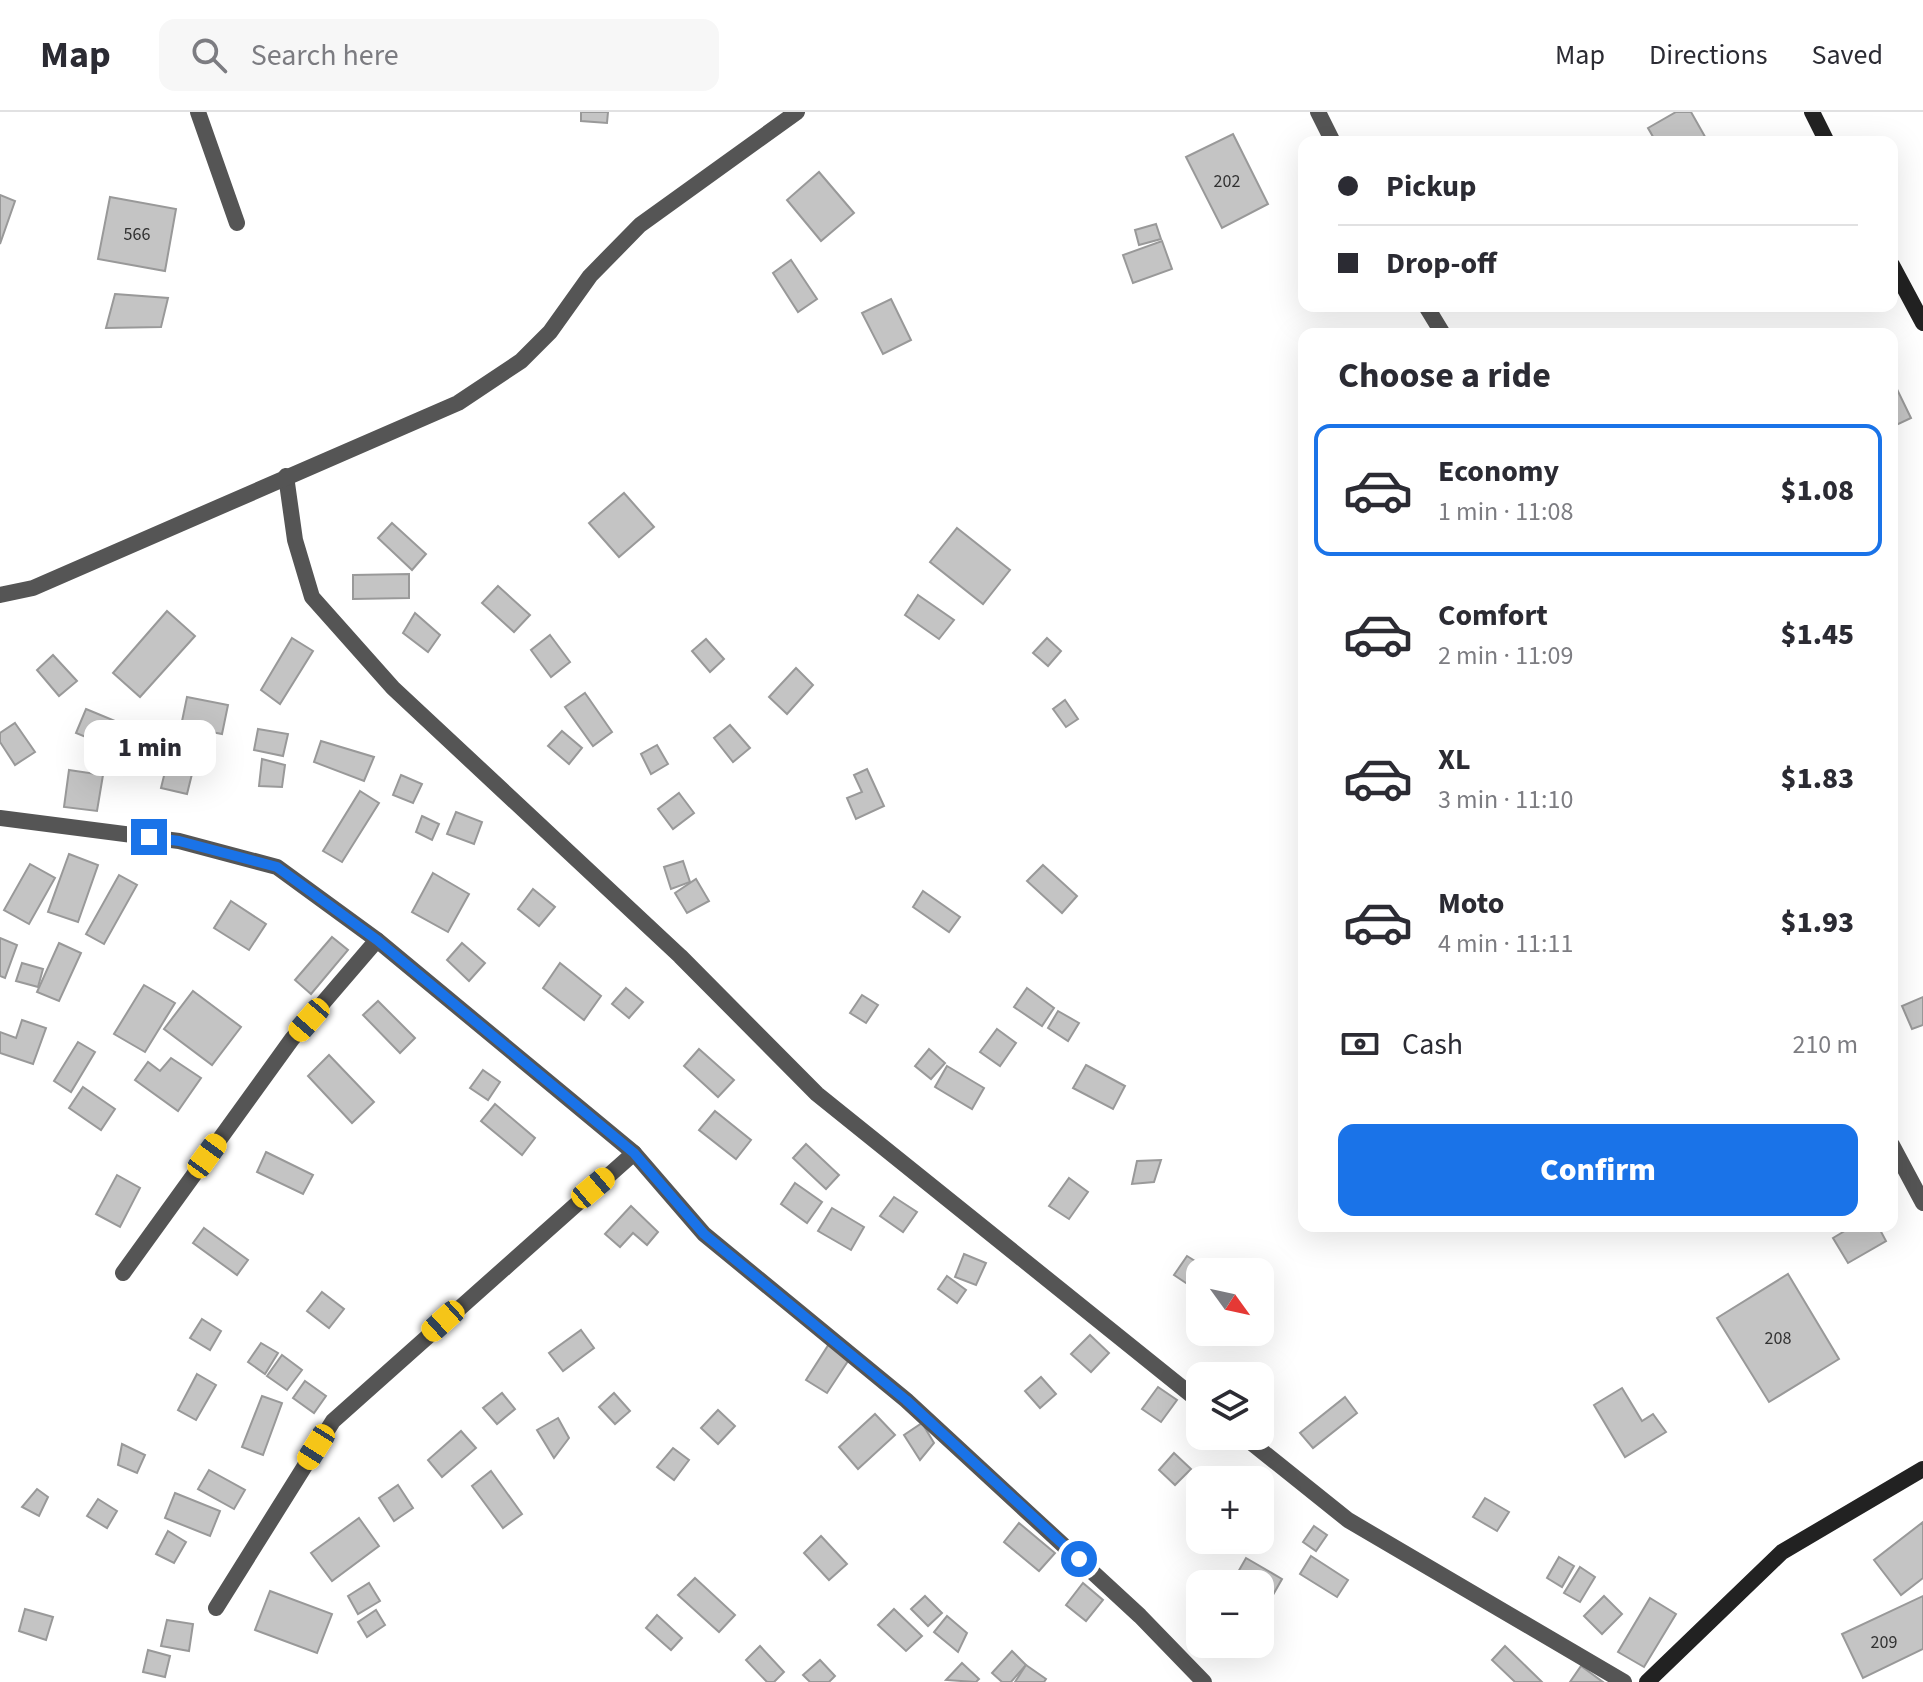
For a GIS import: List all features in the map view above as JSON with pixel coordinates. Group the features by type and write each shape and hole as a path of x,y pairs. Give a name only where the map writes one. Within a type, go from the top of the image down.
{"street":[{"path":"198,112 237,223"},
{"path":"0,595 33,588 458,403 521,361 550,332 590,276 640,225 797,112"},
{"path":"1318,112 1330,136"},
{"path":"1812,112 1824,136"},
{"path":"1898,276 1923,323"},
{"path":"286,476 295,540 312,597 393,688 680,956 817,1094 1186,1391"},
{"path":"0,818 179,841 277,867 377,940 634,1153 704,1234 906,1400 1140,1616 1204,1682"},
{"path":"123,1273 292,1039 377,940"},
{"path":"216,1608 333,1421 634,1153"},
{"path":"1898,1156 1923,1203"},
{"path":"1260,1450 1348,1520 1624,1682"},
{"path":"1647,1682 1782,1552 1923,1469"}],"building":[{"path":"581,112 608,112 607,123 581,121"},
{"path":"1676,112 1691,112 1705,136 1653,136 1648,128"},
{"path":"1233,134 1268,204 1222,228 1186,157"},
{"path":"819,172 854,213 821,241 787,200"},
{"path":"0,195 15,201 0,244"},
{"path":"110,197 176,209 165,271 98,259"},
{"path":"1156,224 1161,239 1139,245 1135,230"},
{"path":"1162,241 1172,269 1133,283 1123,255"},
{"path":"791,260 817,299 798,312 773,273"},
{"path":"115,294 168,298 161,327 106,328"},
{"path":"891,299 911,340 883,354 862,313"},
{"path":"1898,391 1911,418 1898,424"},
{"path":"624,493 654,527 619,557 589,523"},
{"path":"392,523 426,554 412,570 378,538"},
{"path":"957,528 1010,570 983,604 930,562"},
{"path":"409,574 409,598 353,599 353,575"},
{"path":"498,586 530,615 514,632 482,603"},
{"path":"918,595 954,620 939,639 905,615"},
{"path":"167,611 195,636 140,697 113,673"},
{"path":"415,613 440,635 428,652 403,633"},
{"path":"550,635 570,662 551,677 531,650"},
{"path":"292,638 313,651 280,704 261,690"},
{"path":"1047,638 1061,651 1048,666 1033,653"},
{"path":"706,639 724,659 710,672 692,651"},
{"path":"53,655 77,681 59,696 37,670"},
{"path":"796,668 813,685 787,714 769,697"},
{"path":"585,693 612,732 593,746 565,707"},
{"path":"187,697 228,705 222,734 181,726"},
{"path":"1065,700 1078,719 1066,727 1053,709"},
{"path":"86,709 120,723 110,747 76,733"},
{"path":"15,723 35,752 15,765 0,742 0,733"},
{"path":"730,725 750,748 733,762 714,738"},
{"path":"258,729 288,734 283,756 254,750"},
{"path":"562,731 582,748 569,764 548,746"},
{"path":"174,735 200,742 187,794 161,788"},
{"path":"321,741 374,757 364,781 314,762"},
{"path":"657,745 668,764 651,774 641,754"},
{"path":"262,759 285,765 282,787 259,786"},
{"path":"867,769 884,806 856,819 847,798 862,792 854,775"},
{"path":"69,770 103,775 97,811 64,807"},
{"path":"401,775 422,784 413,803 393,795"},
{"path":"360,791 379,803 342,862 323,851"},
{"path":"679,793 694,813 673,829 658,809"},
{"path":"456,812 482,822 474,844 447,834"},
{"path":"422,816 439,824 432,840 416,832"},
{"path":"69,854 98,865 78,922 48,912"},
{"path":"683,861 690,882 671,889 664,867"},
{"path":"30,864 55,878 29,924 4,910"},
{"path":"1043,865 1077,896 1062,913 1027,881"},
{"path":"433,873 469,894 448,932 412,912"},
{"path":"119,875 137,885 104,944 86,934"},
{"path":"696,879 709,901 687,913 675,893"},
{"path":"533,889 555,907 539,926 518,909"},
{"path":"923,891 960,917 949,932 913,907"},
{"path":"231,901 266,924 249,950 214,928"},
{"path":"332,937 348,950 311,994 295,980"},
{"path":"0,938 17,945 5,978 0,976"},
{"path":"59,943 81,953 59,1001 37,992"},
{"path":"462,943 485,963 469,981 447,960"},
{"path":"22,963 43,969 38,987 16,981"},
{"path":"560,963 601,996 584,1020 543,988"},
{"path":"144,985 175,1003 145,1052 114,1034"},
{"path":"626,988 643,1002 629,1018 612,1004"},
{"path":"1027,988 1054,1008 1042,1026 1014,1007"},
{"path":"193,991 241,1027 212,1065 164,1029"},
{"path":"862,995 878,1005 866,1023 850,1013"},
{"path":"1923,997 1923,1025 1912,1029 1902,1006"},
{"path":"378,1001 415,1038 400,1053 363,1015"},
{"path":"1058,1011 1079,1023 1068,1041 1048,1028"},
{"path":"22,1020 46,1028 33,1064 0,1053 0,1032 16,1038"},
{"path":"997,1029 1016,1043 1000,1066 980,1052"},
{"path":"78,1042 95,1052 71,1092 54,1081"},
{"path":"699,1049 734,1080 718,1097 684,1066"},
{"path":"929,1049 945,1063 931,1079 915,1066"},
{"path":"329,1055 374,1102 352,1123 308,1076"},
{"path":"171,1058 201,1078 178,1111 135,1080 148,1062 160,1071"},
{"path":"1086,1065 1125,1086 1113,1109 1073,1088"},
{"path":"947,1066 984,1088 972,1109 935,1087"},
{"path":"483,1070 500,1082 488,1100 470,1088"},
{"path":"83,1087 115,1109 101,1130 69,1108"},
{"path":"495,1104 535,1138 522,1155 481,1121"},
{"path":"715,1111 751,1140 736,1159 699,1130"},
{"path":"806,1144 839,1175 826,1189 793,1158"},
{"path":"266,1152 313,1175 303,1194 257,1172"},
{"path":"1161,1160 1154,1182 1132,1184 1137,1161"},
{"path":"117,1175 140,1188 120,1227 96,1214"},
{"path":"1069,1178 1088,1192 1069,1219 1049,1206"},
{"path":"795,1183 822,1202 807,1223 781,1204"},
{"path":"894,1197 917,1212 903,1232 880,1216"},
{"path":"631,1206 658,1232 647,1245 633,1233 620,1247 605,1234"},
{"path":"832,1208 864,1227 851,1250 818,1231"},
{"path":"204,1228 248,1260 237,1275 193,1243"},
{"path":"1843,1232 1881,1232 1886,1241 1848,1263 1833,1238"},
{"path":"964,1254 986,1263 976,1285 955,1277"},
{"path":"1187,1256 1190,1258 1186,1258 1186,1283 1174,1275"},
{"path":"1788,1274 1839,1359 1769,1402 1717,1318"},
{"path":"947,1276 966,1290 957,1303 938,1289"},
{"path":"322,1292 344,1309 329,1328 307,1311"},
{"path":"202,1319 221,1331 210,1350 190,1338"},
{"path":"581,1330 594,1348 563,1371 549,1353"},
{"path":"1090,1335 1109,1353 1091,1372 1071,1354"},
{"path":"261,1343 278,1353 265,1374 248,1362"},
{"path":"829,1344 850,1358 827,1393 806,1380"},
{"path":"282,1355 302,1370 287,1390 267,1376"},
{"path":"197,1374 216,1385 196,1420 178,1410"},
{"path":"1041,1377 1056,1394 1040,1408 1025,1391"},
{"path":"305,1381 326,1396 314,1413 293,1398"},
{"path":"1158,1387 1177,1400 1161,1422 1142,1409"},
{"path":"1622,1388 1642,1421 1653,1414 1666,1432 1625,1457 1594,1405"},
{"path":"502,1393 515,1409 497,1424 483,1408"},
{"path":"614,1393 630,1411 615,1424 599,1407"},
{"path":"262,1396 282,1403 263,1455 242,1447"},
{"path":"1345,1397 1357,1413 1313,1448 1300,1433"},
{"path":"718,1410 735,1426 718,1444 701,1428"},
{"path":"875,1414 895,1435 858,1469 839,1447"},
{"path":"558,1418 569,1438 554,1458 537,1430"},
{"path":"922,1423 934,1443 920,1460 904,1435"},
{"path":"461,1431 476,1448 442,1477 428,1460"},
{"path":"122,1444 145,1455 137,1473 118,1465"},
{"path":"673,1448 689,1460 674,1480 657,1467"},
{"path":"1174,1453 1188,1466 1186,1474 1175,1485 1159,1470"},
{"path":"209,1470 245,1490 234,1509 198,1489"},
{"path":"491,1471 522,1514 503,1528 472,1486"},
{"path":"398,1485 413,1508 394,1521 379,1498"},
{"path":"37,1489 48,1497 39,1516 22,1507"},
{"path":"175,1493 220,1511 210,1536 165,1518"},
{"path":"1485,1498 1509,1512 1497,1531 1473,1517"},
{"path":"98,1499 117,1511 107,1528 87,1516"},
{"path":"359,1518 379,1546 332,1581 311,1553"},
{"path":"1923,1522 1923,1578 1901,1595 1874,1560"},
{"path":"1019,1523 1055,1553 1039,1571 1004,1542"},
{"path":"1314,1526 1327,1535 1316,1551 1303,1542"},
{"path":"168,1531 186,1542 174,1563 156,1554"},
{"path":"821,1536 847,1564 829,1580 804,1553"},
{"path":"1311,1556 1348,1580 1337,1597 1300,1574"},
{"path":"1559,1557 1574,1566 1562,1587 1547,1578"},
{"path":"1246,1558 1267,1570 1239,1570"},
{"path":"1580,1567 1595,1577 1580,1602 1564,1593"},
{"path":"1274,1574 1282,1579 1274,1593"},
{"path":"695,1578 735,1615 719,1632 678,1595"},
{"path":"369,1583 380,1601 358,1614 348,1596"},
{"path":"1083,1583 1103,1600 1086,1621 1066,1605"},
{"path":"270,1591 332,1614 317,1653 255,1630"},
{"path":"925,1596 942,1613 928,1626 911,1609"},
{"path":"1604,1596 1622,1614 1602,1634 1584,1616"},
{"path":"1923,1596 1923,1649 1863,1678 1842,1634"},
{"path":"1650,1598 1676,1614 1644,1667 1618,1652"},
{"path":"25,1609 53,1617 46,1640 19,1631"},
{"path":"894,1609 922,1636 906,1651 878,1625"},
{"path":"376,1610 385,1625 367,1637 358,1622"},
{"path":"657,1615 682,1638 671,1650 646,1628"},
{"path":"947,1616 967,1633 958,1652 934,1632"},
{"path":"167,1620 193,1624 189,1651 161,1646"},
{"path":"760,1646 784,1672 774,1682 767,1682 746,1660"},
{"path":"1505,1646 1542,1682 1515,1682 1492,1660"},
{"path":"148,1650 170,1656 165,1677 143,1672"},
{"path":"1012,1651 1026,1665 1011,1682 1002,1682 992,1673"},
{"path":"820,1660 835,1676 829,1682 810,1682 803,1675"},
{"path":"962,1663 979,1679 976,1682 946,1680"},
{"path":"1026,1665 1046,1679 1044,1682 1015,1682"},
{"path":"1581,1666 1603,1682 1570,1682"}],"route":[{"path":"149,837 179,841 277,867 377,940 634,1153 704,1234 906,1400 1079,1559"}]}
